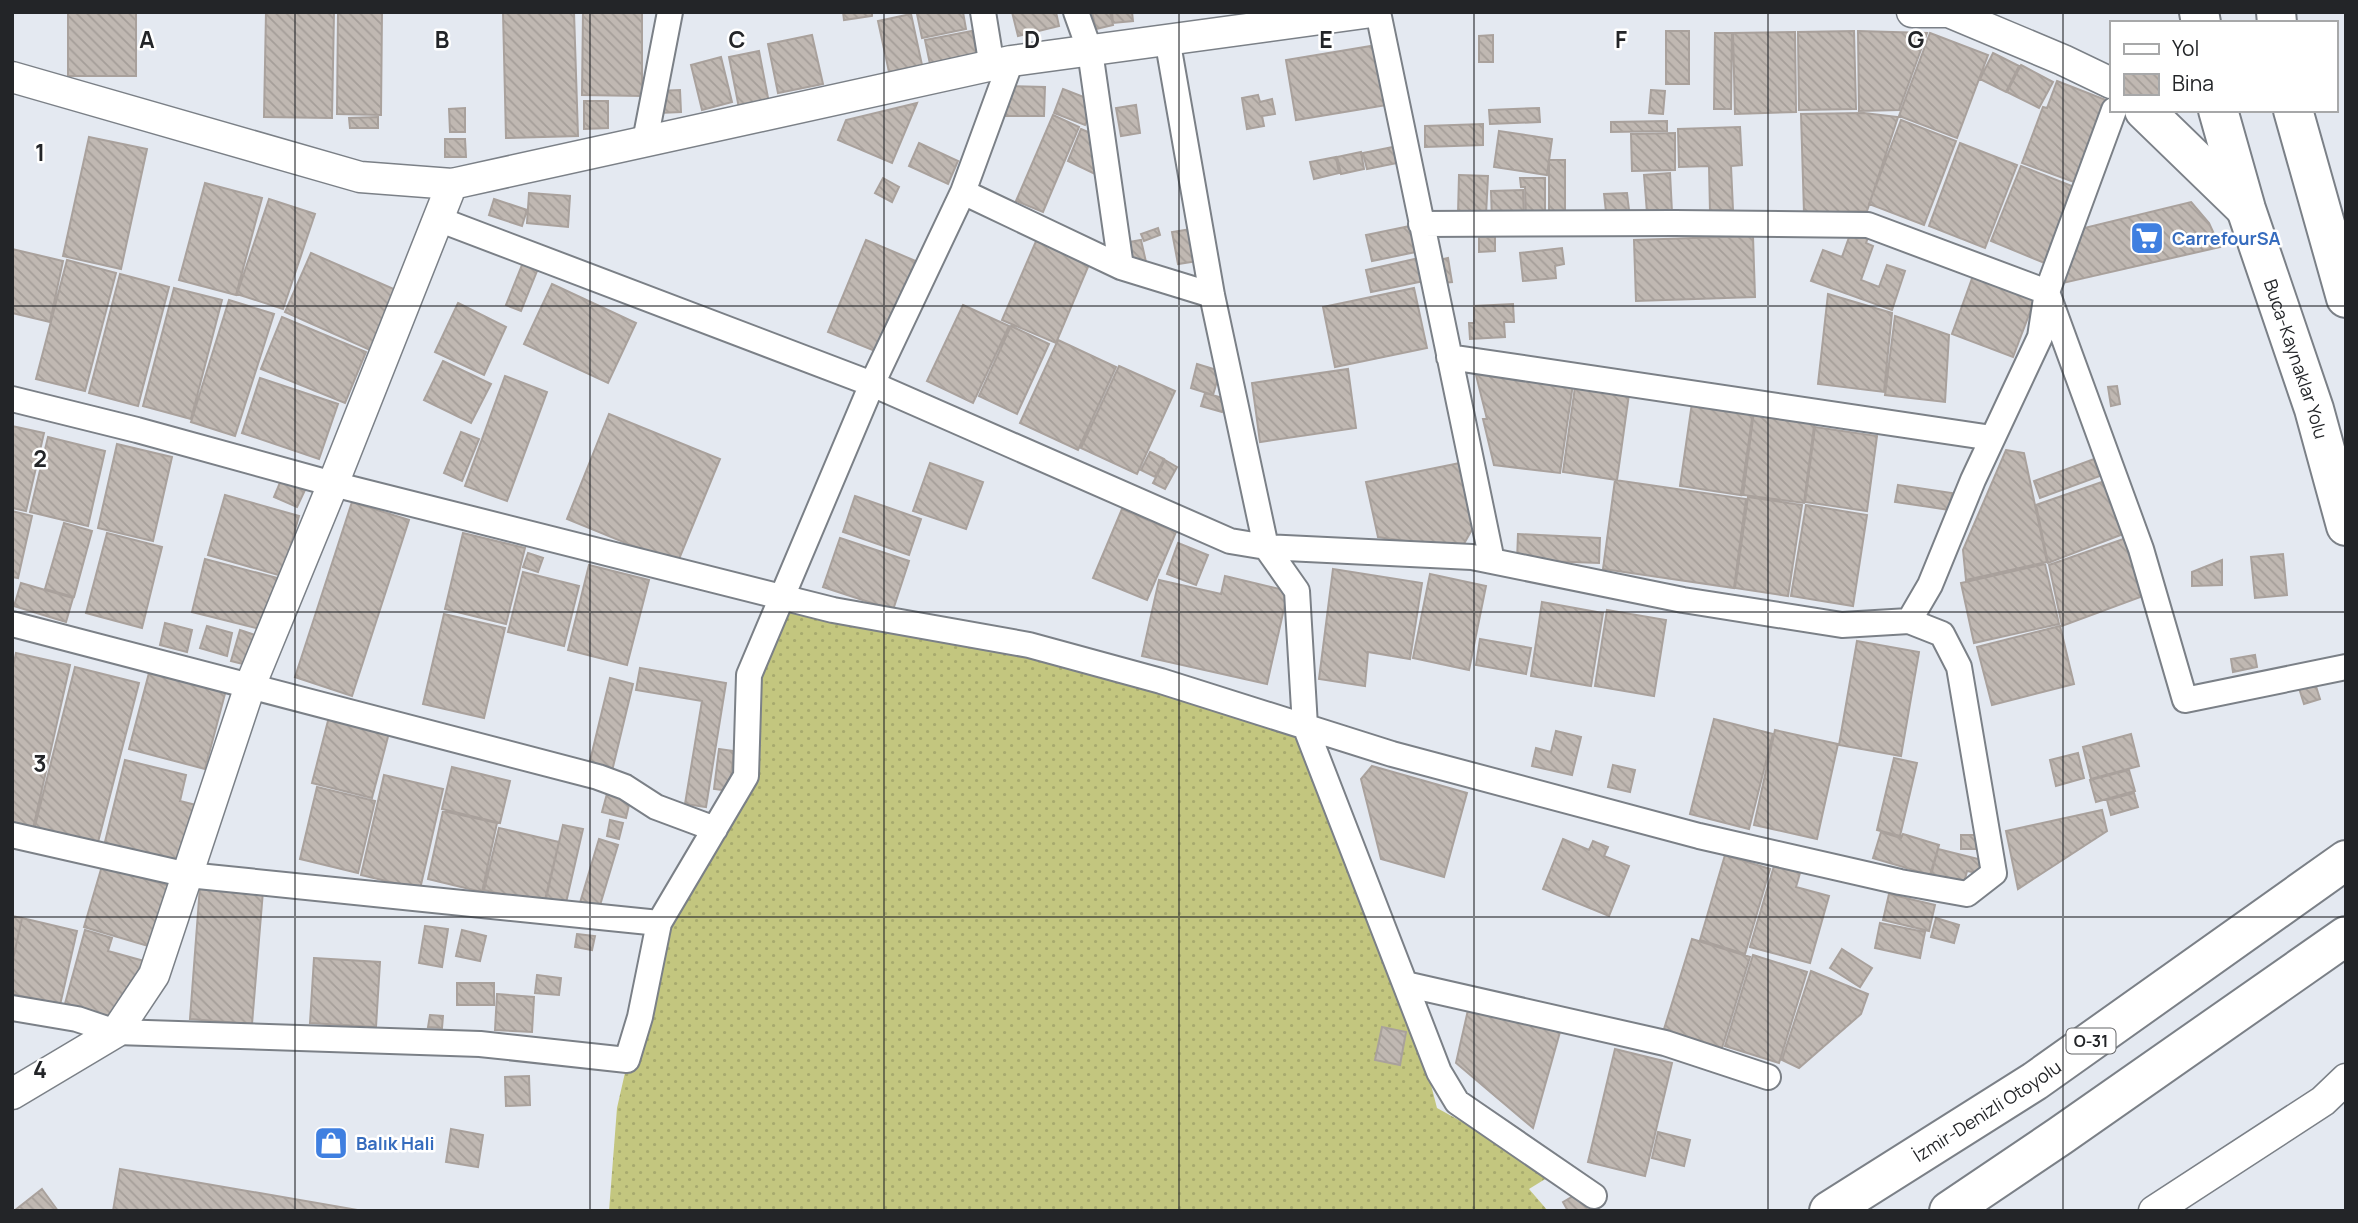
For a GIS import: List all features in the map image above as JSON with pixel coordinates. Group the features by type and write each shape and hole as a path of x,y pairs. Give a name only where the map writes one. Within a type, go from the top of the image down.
{"main road":[{"path":"2146,112 2246,209"},
{"name":"Buca-Kaynaklar Yolu","path":"2219,112 2246,209 2314,409 2346,526"},
{"path":"2294,112 2346,298"},
{"name":"İzmir-Denizli Otoyolu","path":"1829,1211 2035,1081 2346,860"},
{"path":"1949,1211 2346,936"}],"street":[{"path":"645,141 670,12"},
{"path":"12,1008 77,1019 116,1032 480,1044 627,1060 640,1017 659,923 746,776 748,675 872,384 963,192 1002,64 983,12"},
{"path":"1076,12 1090,51 1121,267"},
{"path":"12,77 360,177 452,184 1002,64 1167,38 1372,12"},
{"path":"1378,12 1492,561"},
{"path":"1912,12 1958,12"},
{"path":"1951,13 2110,83"},
{"path":"1167,38 1212,295 1266,547 1297,591 1305,726 1439,1072 1457,1102 1594,1196"},
{"path":"1909,621 1930,585 1973,480 2040,337 2047,292 2113,112"},
{"path":"12,1094 116,1032 154,975 250,686 452,184"},
{"path":"963,192 1121,267 1212,295"},
{"path":"12,399 333,484 833,610 1029,645 1161,681 1392,754 1699,836 1900,882 1967,894 1994,873 1959,667 1942,634 1909,621 1842,625 1684,600 1472,557 1266,547 1230,541 872,384 438,219"},
{"path":"1421,224 1868,225 2047,292 2141,549 2185,700 2346,667"},
{"path":"1449,357 1992,438"},
{"path":"12,624 598,777 625,787 656,807 715,829"},
{"path":"12,835 188,875 659,923"},
{"path":"1405,984 1665,1043 1768,1077"},
{"path":"2154,1211 2334,1097 2346,1079"}],"green space":[{"path":"782,597 1029,645 1305,726 1405,984 1437,1108 1555,1173 1529,1189 1548,1211 609,1211 617,1108 659,923 746,776 749,675"}],"building":[{"path":"68,12 136,12 136,76 68,76"},
{"path":"266,12 334,12 332,118 264,117"},
{"path":"338,12 382,12 381,115 337,114"},
{"path":"503,12 574,12 578,136 506,138"},
{"path":"583,12 642,12 642,96 582,95"},
{"path":"843,12 872,12 872,16 844,20"},
{"path":"963,12 966,29 922,38 917,14"},
{"path":"1012,12 1056,12 1059,26 1018,36"},
{"path":"1092,12 1110,12 1113,25 1096,29"},
{"path":"1112,12 1132,12 1133,21 1113,23"},
{"path":"911,14 922,65 889,72 878,21"},
{"path":"972,31 977,54 930,64 925,40"},
{"path":"1666,31 1689,31 1689,84 1666,84"},
{"path":"1854,31 1856,109 1799,110 1798,32"},
{"path":"1858,31 1927,33 1899,110 1859,111"},
{"path":"1795,32 1796,112 1735,114 1733,33"},
{"path":"1715,33 1732,33 1731,109 1714,109"},
{"path":"1930,33 1988,55 1957,138 1899,116"},
{"path":"812,35 823,84 778,93 768,44"},
{"path":"1493,35 1493,62 1479,62 1479,36"},
{"path":"1377,45 1387,105 1296,120 1286,60"},
{"path":"759,51 769,103 739,108 729,57"},
{"path":"1993,53 2019,66 2006,92 1980,79"},
{"path":"721,57 732,102 702,110 691,65"},
{"path":"2021,65 2053,82 2039,108 2007,92"},
{"path":"2057,81 2106,100 2097,124 2082,185 2022,163 2043,107 2047,108"},
{"path":"1004,86 1045,87 1044,116 1004,116"},
{"path":"1063,89 1094,101 1085,125 1054,113"},
{"path":"680,90 681,112 659,113 658,91"},
{"path":"1651,90 1665,91 1663,114 1649,113"},
{"path":"1258,95 1260,102 1272,99 1275,114 1262,116 1264,126 1247,129 1242,98"},
{"path":"584,101 608,101 608,128 584,129"},
{"path":"917,103 892,163 838,140 846,120"},
{"path":"1136,105 1140,133 1121,136 1116,108"},
{"path":"465,108 465,132 450,132 449,109"},
{"path":"1539,108 1540,122 1490,124 1489,110"},
{"path":"1864,113 1898,117 1867,211 1804,213 1801,114"},
{"path":"1053,115 1079,127 1043,212 1016,201"},
{"path":"378,117 378,128 350,128 349,118"},
{"path":"1901,120 1956,141 1924,225 1869,204"},
{"path":"1667,121 1667,131 1611,132 1611,122"},
{"path":"1483,124 1483,145 1425,147 1425,126"},
{"path":"1740,127 1742,165 1731,166 1733,210 1710,211 1709,166 1679,167 1678,129"},
{"path":"1081,129 1097,136 1095,174 1068,161"},
{"path":"1499,131 1552,139 1547,175 1494,167"},
{"path":"1675,133 1675,170 1632,171 1631,134"},
{"path":"89,137 147,149 121,269 63,256"},
{"path":"445,139 465,139 466,157 445,157"},
{"path":"919,143 958,161 948,184 909,166"},
{"path":"1960,143 2017,165 1985,248 1929,226"},
{"path":"1393,147 1397,163 1367,169 1363,153"},
{"path":"1361,152 1364,169 1341,174 1337,157"},
{"path":"1336,157 1339,173 1314,179 1310,162"},
{"path":"1549,160 1565,160 1565,218 1549,218"},
{"path":"2021,166 2077,188 2047,264 1991,241"},
{"path":"1670,173 1672,212 1647,213 1644,175"},
{"path":"1459,175 1488,176 1486,215 1458,214"},
{"path":"883,178 899,187 892,202 875,193"},
{"path":"1520,178 1545,178 1545,218 1526,218 1525,187 1521,187"},
{"path":"205,183 262,198 236,295 179,280"},
{"path":"1523,190 1524,220 1492,220 1491,191"},
{"path":"529,193 570,196 568,227 527,223"},
{"path":"1627,193 1629,210 1606,212 1604,194"},
{"path":"269,199 315,214 283,309 237,294"},
{"path":"494,199 527,210 522,226 489,215"},
{"name":"CarrefourSA","path":"2191,202 2209,223 2220,247 2063,283 2080,229"},
{"path":"1410,226 1416,252 1372,261 1366,235"},
{"path":"1158,228 1160,235 1144,241 1141,234"},
{"path":"1192,229 1198,261 1178,264 1172,232"},
{"path":"1852,229 1869,235 1866,243 1873,246 1861,280 1879,287 1887,265 1905,271 1892,310 1811,281 1823,250 1842,257"},
{"path":"1040,232 1093,255 1056,343 1002,320"},
{"path":"1753,236 1755,297 1636,301 1634,240"},
{"path":"1479,237 1495,237 1495,251 1479,252"},
{"path":"866,240 918,262 880,353 828,332"},
{"path":"1141,240 1146,262 1134,264 1129,242"},
{"path":"1562,248 1564,264 1555,266 1556,278 1523,281 1520,253"},
{"path":"12,249 63,261 50,322 12,313"},
{"path":"311,253 396,290 370,350 285,312"},
{"path":"1419,258 1424,281 1371,292 1366,270"},
{"path":"1448,258 1452,282 1443,283 1439,260"},
{"path":"67,260 116,273 85,391 36,379"},
{"path":"524,260 539,266 521,311 506,305"},
{"path":"1974,273 2036,296 2013,357 1952,334"},
{"path":"120,274 169,287 138,406 89,393"},
{"path":"552,284 636,323 608,383 524,344"},
{"path":"174,288 222,300 191,419 143,406"},
{"path":"1414,288 1427,348 1335,367 1323,307"},
{"path":"1828,294 1892,313 1884,392 1818,384"},
{"path":"229,300 274,314 235,436 191,422"},
{"path":"458,303 506,327 484,375 435,352"},
{"path":"1513,304 1514,322 1504,322 1505,337 1470,339 1469,323 1474,323 1474,306"},
{"path":"963,305 1009,326 973,403 927,381"},
{"path":"1895,316 1949,335 1945,402 1885,395"},
{"path":"282,317 366,352 345,403 261,369"},
{"path":"1011,326 1049,344 1017,414 979,396"},
{"path":"1058,340 1116,367 1078,450 1020,423"},
{"path":"443,361 491,384 471,423 424,400"},
{"path":"1197,364 1220,371 1213,395 1191,388"},
{"path":"1119,366 1175,391 1137,474 1081,448"},
{"path":"1348,369 1356,428 1260,442 1252,383"},
{"path":"1475,371 1573,384 1560,473 1494,465 1483,419 1487,419"},
{"path":"505,376 547,392 507,501 465,486"},
{"path":"260,378 338,404 319,459 242,433"},
{"path":"2117,386 2120,404 2111,406 2108,387"},
{"path":"1575,387 1629,394 1617,480 1563,472"},
{"path":"1205,393 1226,399 1222,412 1201,406"},
{"path":"1692,403 1753,412 1741,495 1680,486"},
{"path":"1754,411 1815,419 1804,503 1743,495"},
{"path":"609,414 720,459 677,564 567,519"},
{"path":"12,426 44,433 26,511 12,508"},
{"path":"1815,427 1877,436 1867,511 1805,502"},
{"path":"461,432 479,439 462,481 444,473"},
{"path":"48,437 105,451 88,526 30,512"},
{"path":"117,444 172,457 153,541 98,528"},
{"path":"2006,450 2024,453 2047,562 1966,580 1963,550"},
{"path":"1150,452 1164,459 1155,477 1141,470"},
{"path":"2094,459 2100,476 2040,498 2034,481"},
{"path":"1165,460 1177,467 1165,489 1153,483"},
{"path":"930,463 983,482 966,529 913,511"},
{"path":"1460,463 1474,526 1461,549 1378,537 1366,482"},
{"path":"2113,478 2123,534 2048,563 2036,505"},
{"path":"281,480 305,490 297,507 274,497"},
{"path":"1615,480 1746,499 1734,588 1603,569"},
{"path":"1898,485 1952,493 1950,510 1895,502"},
{"path":"225,495 299,516 282,576 208,555"},
{"path":"855,496 921,519 909,555 843,532"},
{"path":"1748,497 1802,505 1788,596 1735,588"},
{"path":"352,502 409,520 352,696 295,677"},
{"path":"1806,505 1867,515 1853,606 1791,596"},
{"path":"1122,509 1176,532 1147,600 1093,578"},
{"path":"12,511 32,516 18,578 12,577"},
{"path":"64,523 92,531 74,597 45,589"},
{"path":"107,533 162,547 142,628 86,613"},
{"path":"463,533 525,548 506,624 445,609"},
{"path":"1518,534 1600,538 1599,563 1517,560"},
{"path":"2129,537 2146,595 2062,626 2049,565"},
{"path":"840,538 909,561 893,610 823,587"},
{"path":"1178,543 1208,555 1196,585 1167,574"},
{"path":"528,553 543,558 538,572 523,567"},
{"path":"2283,554 2287,595 2255,598 2251,557"},
{"path":"205,559 281,579 268,631 192,612"},
{"path":"2222,560 2222,585 2192,586 2192,572"},
{"path":"2045,564 2059,624 1974,643 1961,583"},
{"path":"589,565 649,580 627,665 568,650"},
{"path":"1333,569 1422,583 1410,659 1368,652 1365,686 1319,679"},
{"path":"523,572 579,586 564,646 508,632"},
{"path":"1430,574 1486,586 1469,670 1413,658"},
{"path":"1225,576 1288,591 1267,684 1142,656 1159,580 1221,594"},
{"path":"21,583 73,598 66,622 14,606"},
{"path":"1542,602 1603,613 1591,686 1531,676"},
{"path":"1607,610 1666,620 1654,696 1595,686"},
{"path":"444,614 505,628 484,718 423,704"},
{"path":"165,623 192,630 187,652 160,645"},
{"path":"207,626 232,633 227,656 200,648"},
{"path":"2060,626 2074,684 1992,705 1977,647"},
{"path":"240,630 255,635 247,665 231,661"},
{"path":"1480,639 1531,648 1526,674 1476,665"},
{"path":"1857,641 1919,652 1901,756 1839,745"},
{"path":"16,653 70,665 33,829 12,824 12,671"},
{"path":"2255,655 2257,667 2233,672 2231,659"},
{"path":"75,667 139,683 97,846 34,830"},
{"path":"640,668 726,683 706,807 685,804 702,701 636,690"},
{"path":"150,669 226,690 205,769 129,749"},
{"path":"610,678 633,684 612,771 589,765"},
{"path":"2314,680 2320,699 2304,704 2298,685"},
{"path":"330,713 390,729 372,798 312,783"},
{"path":"1714,719 1773,734 1749,829 1690,814"},
{"path":"1775,730 1838,744 1817,839 1754,825"},
{"path":"1556,731 1581,737 1572,775 1532,766 1536,748 1551,752"},
{"path":"2131,734 2139,766 2091,779 2083,747"},
{"path":"719,749 734,751 729,791 714,789"},
{"path":"2078,753 2084,778 2056,786 2050,760"},
{"path":"1894,758 1917,763 1900,836 1877,830"},
{"path":"125,760 186,775 180,801 196,805 181,865 104,846"},
{"path":"1613,765 1635,770 1630,792 1608,787"},
{"path":"1372,766 1467,793 1444,877 1381,859 1361,779"},
{"path":"452,767 510,781 500,823 442,809"},
{"path":"2129,770 2135,791 2096,802 2090,780"},
{"path":"384,775 443,789 420,889 361,875"},
{"path":"317,787 375,801 358,873 300,859"},
{"path":"608,790 631,796 626,818 602,812"},
{"path":"2134,793 2138,807 2111,815 2107,800"},
{"path":"2102,810 2107,831 2018,889 2006,831"},
{"path":"443,811 497,823 482,892 428,879"},
{"path":"610,820 623,823 619,839 607,836"},
{"path":"563,825 583,829 565,907 545,903"},
{"path":"499,828 559,842 544,904 484,890"},
{"path":"1881,832 1901,838 1903,834 1939,845 1930,875 1873,858"},
{"path":"1961,835 1977,835 1976,849 1961,849"},
{"path":"599,839 618,845 598,912 579,906"},
{"path":"1563,839 1589,850 1593,841 1608,847 1604,856 1629,866 1609,916 1543,889"},
{"path":"1938,849 1986,861 1983,874 1967,871 1964,883 1931,875"},
{"path":"1725,855 1770,869 1745,954 1700,940"},
{"path":"102,866 173,887 155,948 84,927"},
{"path":"1774,866 1800,873 1796,887 1829,896 1810,963 1750,947"},
{"path":"200,886 263,891 252,1024 190,1019"},
{"path":"1889,894 1935,905 1929,931 1883,920"},
{"path":"12,916 22,918 12,964"},
{"path":"22,918 77,931 60,1005 12,994 12,964"},
{"path":"1936,918 1959,925 1954,943 1931,937"},
{"path":"1880,923 1925,932 1920,958 1875,948"},
{"path":"425,926 448,929 442,967 419,963"},
{"path":"85,930 112,938 108,951 144,961 113,1024 63,1011"},
{"path":"462,930 486,936 480,961 456,956"},
{"path":"577,934 595,936 592,950 575,947"},
{"path":"1692,939 1750,957 1722,1048 1664,1029"},
{"path":"1842,949 1872,968 1860,987 1830,968"},
{"path":"1753,955 1807,972 1779,1063 1725,1046"},
{"path":"314,958 380,962 376,1027 310,1023"},
{"path":"1811,971 1868,994 1861,1014 1799,1068 1782,1060"},
{"path":"537,975 561,978 559,995 535,993"},
{"path":"457,983 494,983 494,1005 457,1005"},
{"path":"497,994 534,997 532,1032 495,1030"},
{"path":"1468,1010 1560,1032 1533,1128 1456,1063"},
{"path":"430,1015 443,1016 442,1028 428,1027"},
{"path":"1382,1027 1406,1032 1400,1065 1375,1060"},
{"path":"1615,1049 1672,1063 1645,1176 1588,1162"},
{"path":"529,1076 530,1105 506,1106 505,1077"},
{"path":"451,1129 483,1135 478,1167 446,1162"},
{"path":"1658,1132 1690,1140 1684,1166 1652,1158"},
{"path":"120,1169 358,1210 358,1211 113,1211"},
{"path":"42,1189 58,1211 14,1211"},
{"path":"1582,1191 1593,1211 1568,1211 1563,1202"}],"place":[{"name":"CarrefourSA","path":"2147,238"},
{"name":"Balık Hali","path":"331,1143"}]}
